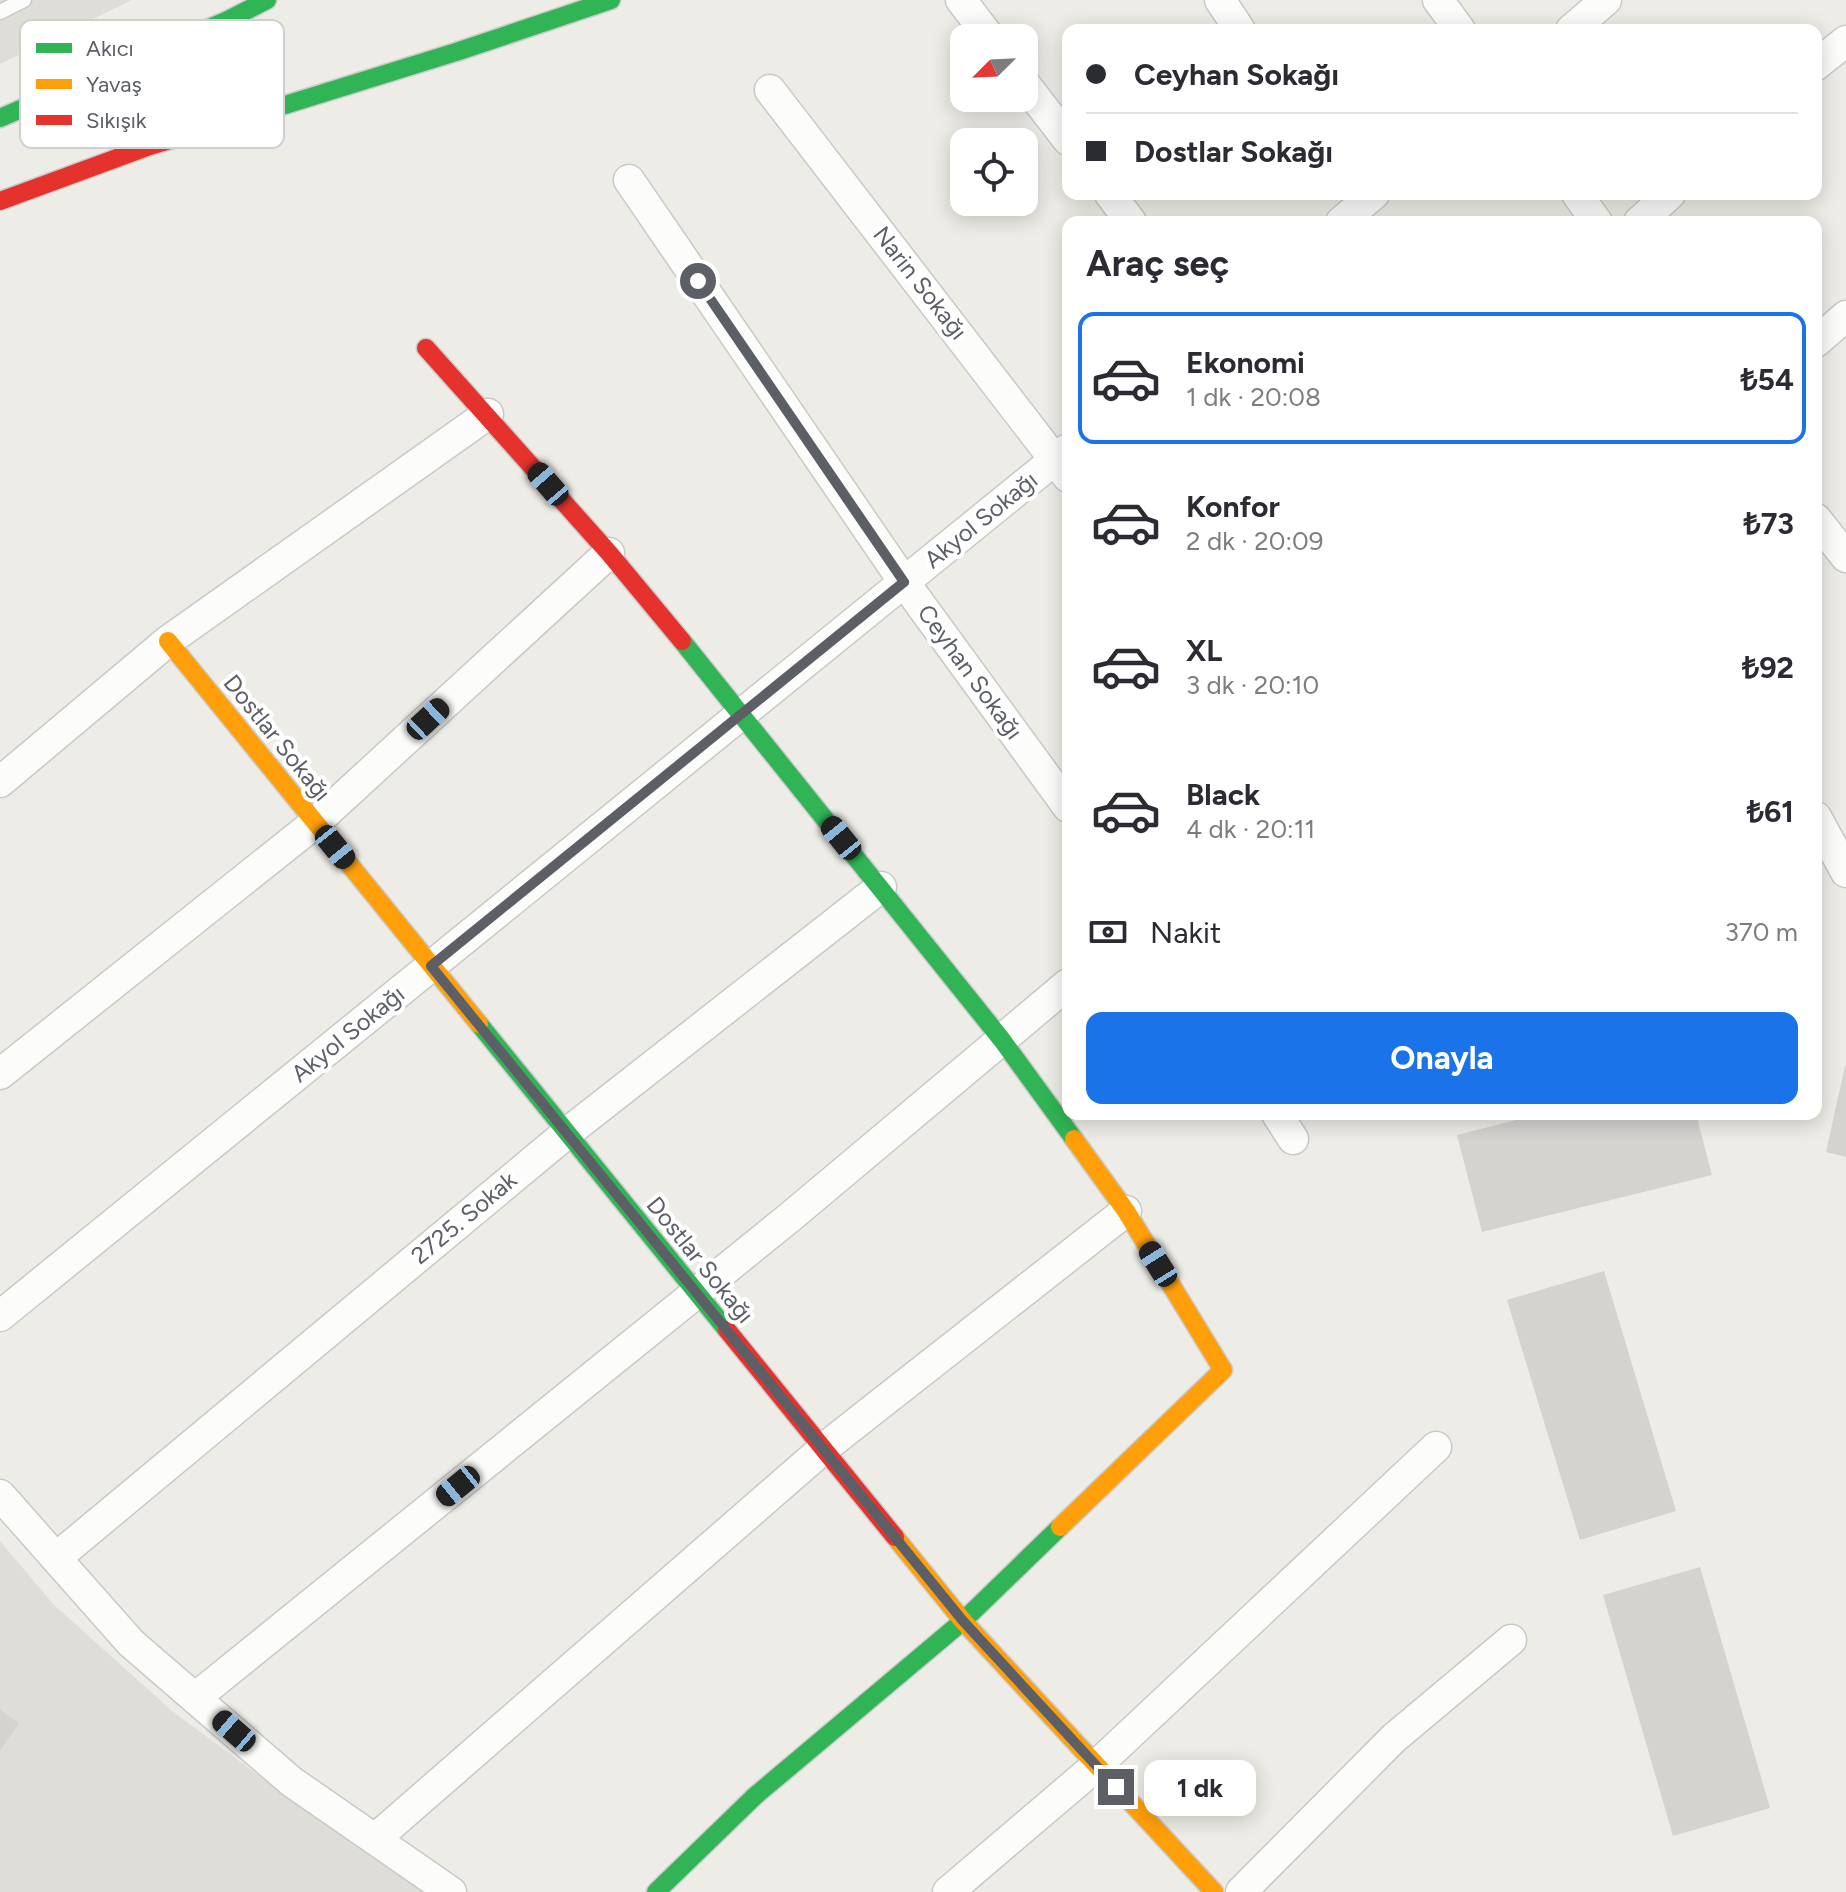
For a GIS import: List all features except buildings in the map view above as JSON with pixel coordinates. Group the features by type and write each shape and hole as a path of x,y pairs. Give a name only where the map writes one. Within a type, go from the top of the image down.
{"street":[{"path":"228,20 267,0"},
{"path":"284,105 611,0"},
{"path":"961,0 979,24"},
{"path":"1220,0 1236,24"},
{"path":"1438,0 1456,24"},
{"path":"1578,24 1606,0"},
{"path":"456,52 529,9"},
{"path":"1822,60 1846,41"},
{"name":"Narin Sokağı","path":"770,90 1062,459"},
{"path":"1038,101 1062,132"},
{"path":"0,118 20,109"},
{"path":"0,201 144,148"},
{"name":"Ceyhan Sokağı","path":"629,180 904,582 1062,799"},
{"path":"1646,216 1663,200"},
{"path":"1822,337 1846,316"},
{"path":"426,348 609,553 1002,1040 1126,1211 1223,1370 963,1621 755,1796 656,1892"},
{"path":"0,782 168,641 488,414"},
{"name":"Akyol Sokağı","path":"0,1316 904,582 1062,464"},
{"path":"1822,527 1846,557"},
{"path":"0,1074 315,823 609,553"},
{"name":"Dostlar Sokağı","path":"168,641 963,1621 1214,1892"},
{"path":"1822,828 1846,872"},
{"name":"2725. Sokak","path":"56,1558 567,1133 881,887"},
{"path":"195,1698 696,1293 1062,989"},
{"path":"375,1839 823,1449 1126,1211"},
{"path":"948,1892 1096,1766 1436,1447"},
{"path":"0,1495 131,1643 292,1782 451,1892"},
{"path":"1241,1892 1394,1738 1511,1640"}],"lane":[{"path":"0,12 24,0"}],"shaded area":[{"path":"0,0 132,0 91,20 20,20 20,54 0,64"},
{"path":"0,1541 53,1604 172,1711 285,1795 428,1892 0,1892"}],"traffic: fast":[{"path":"228,20 267,0"},
{"path":"284,105 611,0"},
{"path":"0,118 20,109"},
{"path":"682,641 1002,1040 1074,1139"},
{"path":"479,1024 727,1330"},
{"path":"656,1892 755,1796 963,1621 1060,1527"}],"traffic: slow":[{"path":"168,641 479,1024"},
{"path":"1060,1527 1223,1370 1126,1211 1074,1139"},
{"path":"895,1537 963,1621 1214,1892"}],"traffic: jam":[{"path":"0,201 144,148"},
{"path":"426,348 609,553 682,641"},
{"path":"727,1330 895,1537"}],"route":[{"path":"698,281 904,582 431,966 963,1621 1116,1787"}]}
